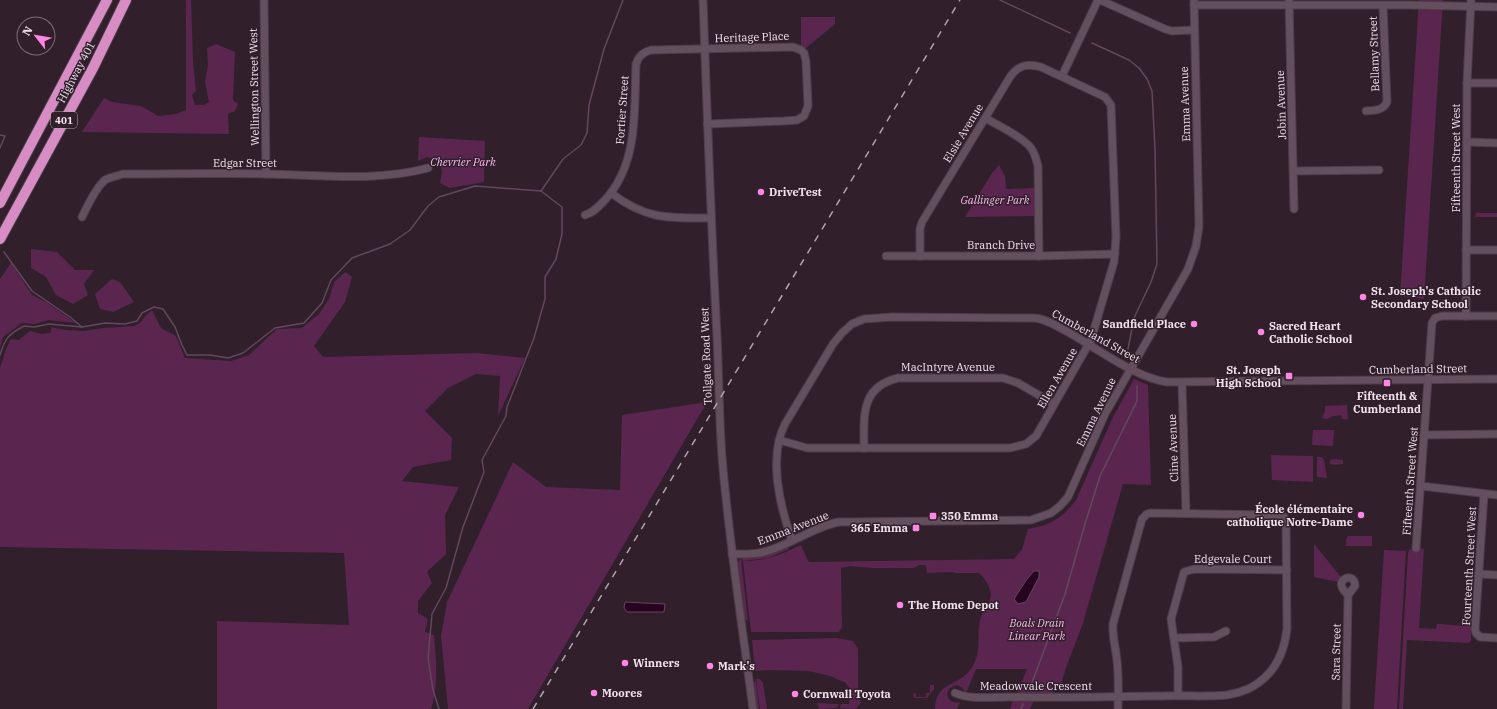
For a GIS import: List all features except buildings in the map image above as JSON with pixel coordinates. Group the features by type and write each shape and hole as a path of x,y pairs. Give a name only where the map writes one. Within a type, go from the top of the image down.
{"highway":[{"name":"Highway 401","path":"0,203 107,0"},
{"name":"Highway 401","path":"0,239 93,68 126,0"}],"street":[{"name":"Wellington Street West","path":"264,0 266,174"},
{"name":"Tollgate Road West","path":"703,0 711,218 718,349 718,401 732,554 753,709"},
{"path":"1062,76 1099,0 1165,29 1172,31 1194,30"},
{"path":"1194,2 1289,2 1383,6 1471,3 1497,7"},
{"name":"Emma Avenue","path":"732,554 762,553 774,549 826,524 839,522 1034,520 1046,516 1056,510 1068,497 1105,414 1188,269 1198,240 1199,226 1194,2"},
{"name":"Jobin Avenue","path":"1289,2 1294,209"},
{"name":"Fifteenth Street West","path":"1416,548 1432,323 1435,318 1442,316 1466,316 1467,83 1471,3"},
{"name":"Bellamy Street","path":"1366,111 1380,109 1385,106 1387,102 1383,6"},
{"name":"Heritage Place","path":"704,50 793,47 801,50 806,61 808,106 806,113 801,118 784,121 707,124"},
{"name":"Fortier Street","path":"585,215 591,214 611,193 622,175 629,155 632,138 636,64 640,56 644,52 651,50 704,50"},
{"name":"Elsie Avenue","path":"920,256 920,229 922,222 1010,76 1020,67 1032,64 1062,76"},
{"name":"Ellen Avenue","path":"779,440 807,448 1010,448 1019,447 1026,444 1036,435 1089,344 1108,283 1115,254 1116,237 1111,105 1106,97 1062,76"},
{"path":"1467,83 1497,83"},
{"path":"985,118 1011,132 1030,146 1036,155 1038,166 1039,256"},
{"path":"1467,142 1497,143"},
{"name":"Edgar Street","path":"82,216 98,188 104,181 113,176 123,174 266,174 365,177 428,168"},
{"path":"1294,171 1379,170"},
{"path":"611,193 635,208 656,216 668,218 711,218"},
{"path":"1466,250 1497,250"},
{"name":"Branch Drive","path":"886,256 1039,256 1115,254"},
{"name":"Cumberland Street","path":"792,540 779,494 777,452 779,440 785,424 833,344 852,324 864,319 892,316 1036,318 1048,321 1131,369 1153,379 1167,382 1497,379"},
{"path":"1466,316 1497,316"},
{"name":"MacIntyre Avenue","path":"864,448 864,412 868,400 876,388 885,382 898,378 1003,378 1018,383 1054,404"},
{"name":"Cline Avenue","path":"1182,383 1186,513"},
{"path":"1424,435 1497,434"},
{"path":"1421,486 1497,495"},
{"name":"Fourteenth Street West","path":"1484,494 1475,629 1476,633 1480,637 1497,638"},
{"name":"Meadowvale Crescent","path":"955,693 964,697 1118,696 1178,695 1220,695 1235,693 1250,688 1275,667 1282,655 1286,642 1286,522 1283,516 1150,513 1142,519 1113,624 1112,634 1118,669 1118,696"},
{"name":"Edgevale Court","path":"1178,695 1178,675 1171,619 1182,577 1187,570 1287,570"},
{"path":"1479,574 1497,575"},
{"name":"Sara Street","path":"1346,709 1348,595"},
{"path":"1174,638 1214,637 1226,631"},
{"path":"1118,696 1118,709"}],"green space":[{"path":"186,0 191,0 193,61 196,91 192,95 195,105 204,105 209,102 205,82 208,65 207,48 216,44 235,52 233,100 238,104 235,111 228,114 229,134 82,132 104,98 112,102 141,106 158,116 176,114 186,110"},
{"path":"1419,0 1443,0 1424,299 1400,296"},
{"path":"801,17 835,17 835,24 806,48 801,46"},
{"name":"Chevrier Park","path":"419,137 485,141 484,182 450,188 440,183 442,171 439,161 427,157 418,161"},
{"name":"Gallinger Park","path":"999,165 1005,176 1006,189 1034,188 1035,216 965,217 992,173"},
{"path":"1476,213 1497,213 1497,217 1475,217"},
{"path":"31,249 57,252 75,270 94,270 84,284 88,295 73,304 56,295 46,277 31,268"},
{"path":"11,263 32,295 46,302 76,323 49,320 34,324 22,323 3,337 0,348 0,279"},
{"path":"345,272 352,277 345,302 314,346 323,357 477,353 525,358 498,416 500,376 476,374 448,388 425,411 452,438 451,460 413,467 402,481 459,487 445,515 446,554 427,572 432,583 418,601 418,613 428,619 425,632 434,635 436,682 434,700 431,709 217,709 217,621 349,625 344,553 0,547 0,368 11,339 19,340 30,331 42,334 51,333 51,327 65,330 84,331 134,326 140,323 152,310 161,328 176,336 185,358 231,361 249,355 277,329 302,328 319,314 329,299 334,282"},
{"path":"112,279 120,282 134,302 113,312 100,309 95,294"},
{"name":"Boals Drain Linear Park","path":"1134,379 1148,385 1151,485 1123,484 1083,623 1061,684 1052,693 1017,694 1027,669 976,669 966,693 957,685 949,689 949,699 955,703 960,702 957,709 935,709 936,700 939,693 965,675 970,670 977,657 979,624 982,614 990,600 991,594 990,588 979,573 927,573 926,565 920,565 914,568 872,568 850,566 841,568 842,627 839,632 751,632 743,561 773,557 801,545 808,561 810,562 1014,559 1022,549 1028,529 1043,526 1055,520 1061,516 1076,500 1113,417"},
{"path":"707,402 528,709 448,709 441,636 447,602 513,462 546,487 620,490 622,415"},
{"path":"1347,405 1348,419 1342,419 1341,415 1326,419 1322,418 1325,412 1325,406"},
{"path":"1313,430 1334,430 1333,446 1312,445"},
{"path":"1271,455 1313,456 1313,482 1272,480"},
{"path":"1317,457 1322,457 1324,460 1327,478 1317,477"},
{"path":"1330,460 1343,460 1343,464 1330,464"},
{"path":"1348,536 1372,536 1372,546 1346,546"},
{"path":"1314,544 1341,577 1338,582 1314,577"},
{"path":"788,546 789,549 768,558 742,561 742,557 768,555"},
{"path":"1420,548 1424,549 1419,628 1436,629 1437,624 1464,626 1465,619 1472,620 1470,632 1471,640 1469,643 1407,640 1403,709 1399,709 1408,553 1410,549 1418,551"},
{"path":"1384,550 1406,551 1397,709 1374,709"},
{"path":"741,558 748,621 744,618 737,564"},
{"path":"836,638 853,641 858,649 858,694 861,703 855,709 840,708 841,704 849,704 850,689 846,683 830,676 809,671 755,671 752,640"},
{"path":"756,679 760,679 763,683 767,709 760,709"},
{"path":"756,681 759,709 756,709 753,683"},
{"path":"930,685 934,685 934,689 927,698 914,698 913,694 916,693 916,697 926,697 926,693 930,693"},
{"path":"1013,700 1034,700 1030,709 1010,709"},
{"path":"817,703 839,705 836,708 819,709"}],"shaded area":[{"path":"1034,571 1039,571 1039,577 1026,602 1018,604 1014,599"},
{"path":"625,602 665,604 664,612 627,612 624,608"}],"waterway":[{"path":"541,191 563,159 581,145 587,133 589,105 604,49 623,0"},
{"path":"1000,0 1070,33"},
{"path":"1092,43 1129,60 1139,68 1147,79 1152,91 1155,149 1157,264 1151,282 1134,318 1128,349"},
{"path":"0,135 5,136 0,148"},
{"path":"0,355 8,337 24,326 34,327 49,324 82,327 105,323 125,324 137,321 142,313 154,307 163,309 175,327 187,355 210,355 228,358 243,353 275,328 304,323 322,303 331,280 352,258 390,244 410,230 428,206 439,197 475,186 541,191 562,207 562,234 556,259 545,277 545,299 534,338 507,407 506,416 482,460 484,472 463,527 446,588 432,614 428,658 433,690 439,709"},
{"path":"4,252 32,291 82,327"},
{"path":"1030,688 1065,594 1100,476 1137,401 1137,386"},
{"path":"1021,709 1023,704"}],"railway":[{"path":"533,709 960,0"}],"place":[{"name":"DriveTest","path":"761,192"},
{"name":"St. Joseph's Catholic Secondary School","path":"1363,297"},
{"name":"Sandfield Place","path":"1194,324"},
{"name":"Sacred Heart Catholic School","path":"1261,332"},
{"name":"St. Joseph High School","path":"1289,376"},
{"name":"Fifteenth & Cumberland","path":"1387,383"},
{"name":"École élémentaire catholique Notre-Dame","path":"1361,515"},
{"name":"350 Emma","path":"933,516"},
{"name":"365 Emma","path":"916,528"},
{"name":"The Home Depot","path":"900,605"},
{"name":"Winners","path":"625,663"},
{"name":"Mark's","path":"710,666"},
{"name":"Moores","path":"594,693"},
{"name":"Cornwall Toyota","path":"795,694"}]}
